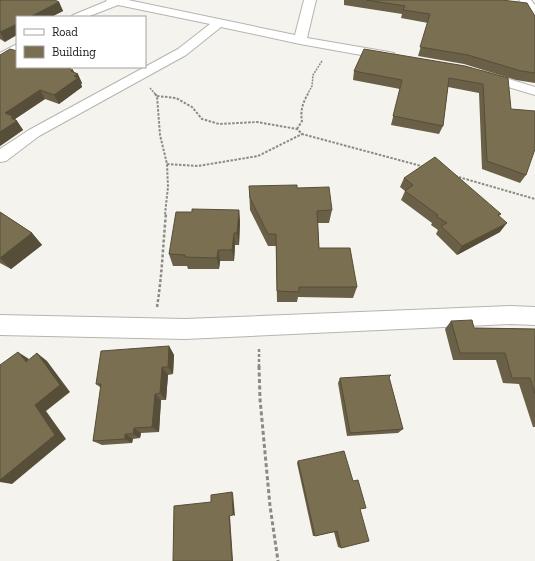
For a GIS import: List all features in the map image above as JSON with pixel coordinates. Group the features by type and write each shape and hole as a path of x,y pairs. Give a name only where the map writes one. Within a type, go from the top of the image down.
{"main road":[{"path":"525,0 535,13"}],"street":[{"path":"300,40 308,13 310,0"},
{"path":"79,16 113,1 220,22 300,40 404,58"},
{"path":"0,157 40,130 193,45 220,22"},
{"path":"0,58 16,49"},
{"path":"471,72 535,91"},
{"path":"0,324 185,329 511,315 535,316"}],"path":[{"path":"297,129 302,121 301,114 304,100 312,86 313,75 326,53 328,45"},
{"path":"142,74 146,76 150,87 156,96 168,187 161,262 162,274 152,328"},
{"path":"156,96 176,98 192,108 202,119 219,124 257,122 297,129 302,134 431,169"},
{"path":"166,164 198,166 258,156 302,134"},
{"path":"453,175 535,199"},
{"path":"260,326 260,396 270,508 274,543 278,561"}],"building":[{"path":"0,0 55,0 59,2 32,16 16,16 16,24 0,32"},
{"path":"366,0 502,0 527,3 535,16 535,73 521,71 468,55 420,47 430,14 403,10 405,6"},
{"path":"10,49 16,51 16,68 68,68 78,74 74,76 78,78 54,95 40,90 5,113 14,117 11,118 17,121 0,132 0,55"},
{"path":"364,49 465,66 508,78 511,109 535,111 535,149 526,175 487,161 483,84 449,78 443,126 393,116 402,80 354,71"},
{"path":"435,157 501,214 498,215 507,223 462,246 441,226 447,223 405,191 413,185 404,178"},
{"path":"297,185 297,188 329,187 332,210 317,211 319,248 350,248 357,287 299,287 299,292 277,291 276,234 268,234 250,198 249,186"},
{"path":"192,209 239,210 237,233 234,233 232,250 218,250 217,258 185,257 185,255 169,254 176,212 192,212"},
{"path":"0,212 32,233 0,258"},
{"path":"472,320 474,328 535,329 535,394 530,378 512,378 505,353 460,353 451,321"},
{"path":"169,346 168,367 162,367 160,393 155,394 152,427 134,428 133,434 125,434 125,439 93,441 101,384 96,384 101,351"},
{"path":"18,352 26,362 37,353 60,385 35,405 55,435 0,480 0,365"},
{"path":"391,375 389,377 403,429 350,433 340,378"},
{"path":"344,451 353,481 358,480 366,508 360,509 369,541 341,548 337,531 315,536 298,461"},
{"path":"232,492 233,515 229,516 232,561 173,561 174,506 211,502 211,495"}]}
